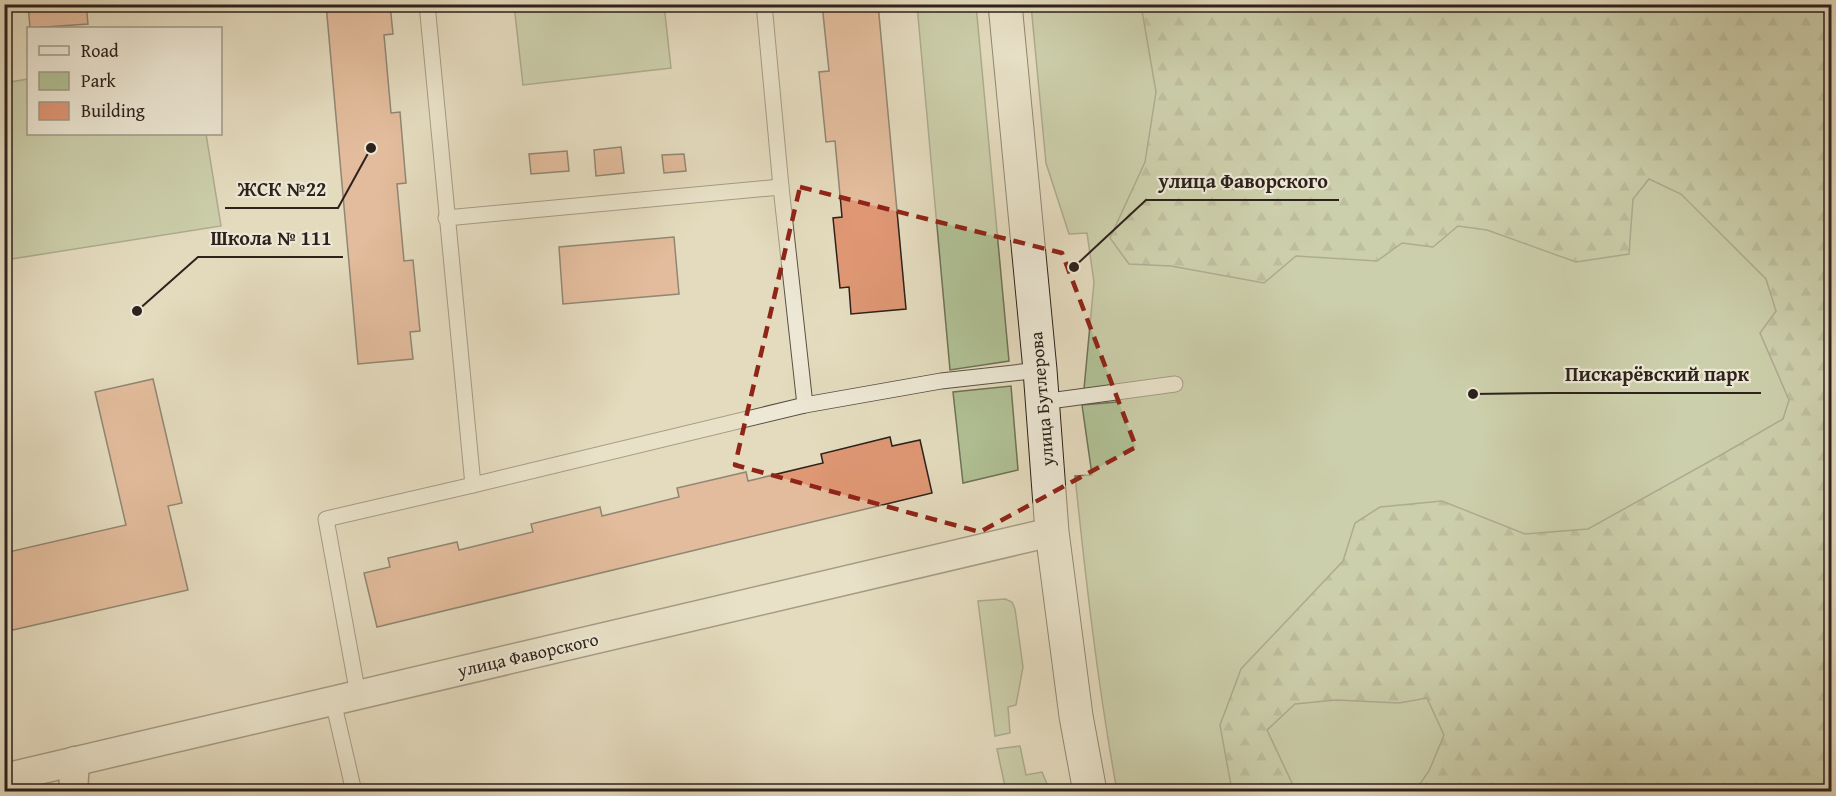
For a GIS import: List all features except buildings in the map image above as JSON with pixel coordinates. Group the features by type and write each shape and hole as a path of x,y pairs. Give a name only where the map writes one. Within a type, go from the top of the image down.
{"street":[{"name":"улица Бутлерова","path":"1005,4 1040,370 1052,532 1076,716 1090,792"},
{"name":"улица Фаворского","path":"4,778 1052,532"},
{"path":"73,792 75,761"}],"lane":[{"path":"427,4 473,485"},
{"path":"764,4 805,405"},
{"path":"446,218 781,187"},
{"path":"354,792 326,519 805,405 941,381 1040,370"},
{"path":"1042,402 1175,384"}],"highlighted area":[{"path":"800,187 1062,253 1136,447 980,532 735,465"}],"green space":[{"path":"514,5 664,5 671,68 523,85"},
{"path":"917,5 976,5 1009,361 950,370"},
{"path":"1031,5 1831,5 1831,791 1117,791 1093,634 1075,476 1092,475 1082,405 1116,402 1114,386 1084,389 1094,282 1087,233 1069,234 1046,163"},
{"path":"1141,5 1831,5 1831,791 1415,791 1429,771 1444,735 1427,698 1399,703 1336,700 1295,704 1267,730 1292,783 1291,791 1232,791 1220,725 1241,669 1343,561 1355,523 1380,507 1442,501 1525,534 1588,529 1783,419 1789,400 1760,333 1776,311 1766,279 1681,194 1649,179 1633,199 1629,254 1576,262 1487,230 1458,226 1433,247 1402,243 1377,261 1296,256 1264,283 1171,266 1129,264 1110,238 1145,162 1156,92"},
{"path":"27,79 27,135 206,135 221,226 5,260 5,83"},
{"path":"1011,386 1018,470 963,483 953,392"},
{"path":"1005,599 1012,602 1015,609 1023,667 1016,705 1008,707 1010,733 995,736 978,601"},
{"path":"1020,746 1026,775 1042,772 1050,791 1006,791 997,749"}],"place":[{"name":"ЖСК №22","path":"371,148"},
{"name":"улица Фаворского","path":"1074,267"},
{"name":"Школа № 111","path":"137,311"},
{"name":"Пискарёвский парк","path":"1473,394"}]}
